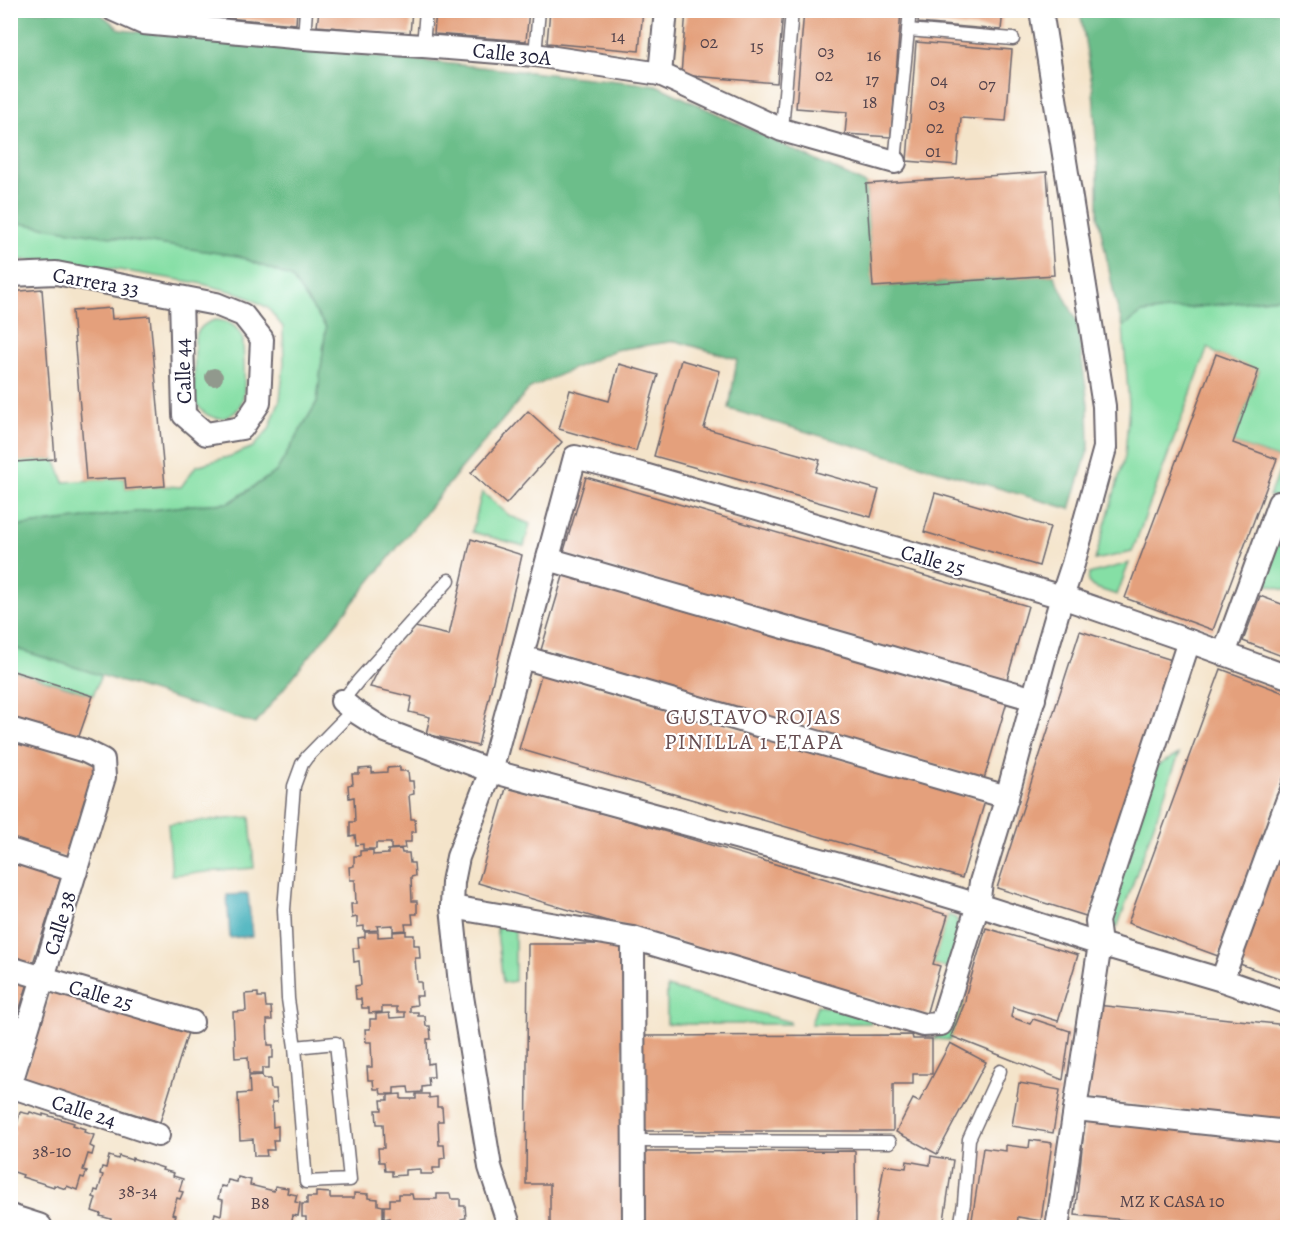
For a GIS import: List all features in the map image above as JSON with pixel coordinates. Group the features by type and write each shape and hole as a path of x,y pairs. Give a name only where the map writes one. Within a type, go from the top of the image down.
{"street":[{"name":"Calle 30A","path":"114,10 143,23 192,19 304,38 535,55 660,74 782,130 895,162"},
{"path":"660,74 666,10"},
{"path":"452,907 633,938 923,1025 941,1024 978,904 981,882 1105,448 1104,406 1041,10"},
{"name":"Carrera 33","path":"10,275 56,273 216,304 243,315 262,339 259,403 242,428 206,434"},
{"name":"Calle 44","path":"181,298 184,415 206,434"},
{"name":"Calle 25","path":"548,559 575,457 641,474 1062,597 1287,677"},
{"path":"1224,654 1279,503"},
{"path":"510,1227 490,1167 460,984 452,907 453,882 458,857 491,771 548,559 1034,699"},
{"path":"1057,1227 1100,944 1097,921 1189,641"},
{"path":"522,657 1007,797"},
{"path":"348,706 386,731 491,771 978,904 1287,1003"},
{"name":"Calle 38","path":"10,729 85,751 103,760 104,777 10,1086"},
{"path":"1222,981 1287,799"},
{"path":"10,850 76,871"},
{"path":"633,938 634,1227"},
{"name":"Calle 25","path":"10,968 192,1022"},
{"name":"Calle 24","path":"10,1086 158,1135"},
{"path":"1076,1109 1287,1132"},
{"path":"10,1219 38,1227"}],"lane":[{"path":"304,38 306,10"},
{"path":"423,46 426,10"},
{"path":"535,55 538,10"},
{"path":"782,130 792,10"},
{"path":"895,162 910,10"},
{"path":"908,30 1013,39"},
{"path":"295,1047 336,1043 350,1180 306,1182 295,1047 288,999 284,909 294,786 302,764 348,706 359,680 449,580"},
{"path":"960,1227 969,1138 1000,1071"},
{"path":"633,1142 890,1142"}],"green space":[{"path":"11,11 97,11 121,30 656,85 866,184 873,287 1054,275 1077,322 1088,404 1089,447 1070,509 729,409 737,359 676,341 615,350 530,388 460,470 255,724 11,647 11,527 193,505 229,503 276,472 317,402 326,327 291,277 238,256 18,223 18,135 11,135"},
{"path":"1080,11 1287,11 1287,297 1142,313 1123,327 1098,216 1093,89"},
{"path":"11,135 18,135 238,256 291,277 326,327 317,402 276,472 229,503 193,505 11,527 11,462 55,459 64,482 125,478 126,489 181,487 196,466 253,447 269,429 280,399 284,363 283,327 268,308 242,294 198,283 101,267 40,260 11,260"},
{"path":"1287,297 1287,501 1269,496 1283,460 1233,443 1259,371 1216,354 1208,347 1132,552 1095,560 1125,456 1129,405 1123,327 1142,313"},
{"path":"215,320 233,325 243,340 245,380 241,405 229,416 221,418 205,413 194,397 195,337 203,326"},
{"path":"482,492 510,516 530,524 524,546 472,532"},
{"path":"1287,504 1287,591 1260,582"},
{"path":"1129,563 1117,595 1093,587 1088,582 1089,574"},
{"path":"10,647 101,675 93,695 11,670"},
{"path":"1179,754 1117,928 1111,926 1105,918 1156,766"},
{"path":"250,817 254,868 172,875 168,824"},
{"path":"948,915 956,918 959,931 948,968 933,964"},
{"path":"496,924 515,925 515,981 503,983"},
{"path":"667,987 790,1022 790,1024 667,1024"},
{"path":"955,1002 965,1002 950,1040 932,1039 944,1033"},
{"path":"817,1005 872,1018 871,1023 811,1024"}],"water":[{"path":"248,894 252,936 230,938 227,895"}],"building":[{"path":"204,10 297,10 296,24 203,16"},
{"path":"319,10 412,10 410,34 317,26"},
{"path":"436,10 529,10 526,41 434,34"},
{"path":"550,10 643,10 639,51 547,43"},
{"path":"686,10 783,10 777,83 681,75"},
{"path":"804,10 901,10 891,137 845,134 847,112 796,108"},
{"path":"919,10 1003,10 1001,30 918,23"},
{"path":"916,42 1012,50 1006,121 961,118 957,165 907,161"},
{"path":"1047,172 1054,275 873,287 866,184"},
{"path":"42,289 55,459 16,462 15,440 10,441 10,292"},
{"path":"111,308 112,319 150,316 165,486 126,489 125,478 86,480 72,311"},
{"path":"1216,354 1259,370 1233,443 1277,459 1213,630 1125,598"},
{"path":"681,360 720,371 704,428 820,460 816,472 879,490 871,517 654,456"},
{"path":"619,364 658,375 636,451 559,429 570,390 609,401"},
{"path":"528,411 562,442 506,504 471,473"},
{"path":"586,477 1028,606 1006,683 563,554"},
{"path":"935,493 1050,527 1039,566 924,532"},
{"path":"471,539 522,555 478,746 426,734 430,717 409,712 412,697 370,687 381,665 396,644 400,644 415,627 449,635"},
{"path":"564,573 1007,702 984,779 541,650"},
{"path":"1260,596 1287,606 1287,658 1243,641"},
{"path":"1080,631 1172,660 1089,917 997,888"},
{"path":"1221,669 1287,694 1287,768 1218,956 1128,923"},
{"path":"10,670 93,696 77,742 10,721"},
{"path":"542,672 985,801 962,878 519,749"},
{"path":"10,739 96,765 67,858 10,840"},
{"path":"400,767 400,771 408,771 409,781 413,781 414,794 409,795 411,819 415,819 416,832 411,832 411,842 404,842 405,848 391,849 391,843 376,843 376,849 363,849 363,844 356,845 355,835 350,836 350,822 355,822 354,797 349,798 348,785 353,784 352,774 359,774 359,769 372,768 372,773 387,772 387,768"},
{"path":"507,785 948,915 933,964 940,966 926,1015 478,883"},
{"path":"1287,827 1287,981 1237,963"},
{"path":"401,849 402,853 409,853 410,863 414,863 415,876 411,877 412,901 417,901 417,914 412,914 413,924 405,924 406,930 393,931 393,925 377,926 378,930 364,931 364,926 357,927 357,917 352,918 351,904 356,904 355,880 350,880 349,867 354,866 354,856 360,856 360,851 373,850 373,855 388,854 388,850"},
{"path":"10,858 62,874 32,966 10,959"},
{"path":"986,928 1078,955 1058,1021 1013,1007 1011,1017 1030,1024 1033,1019 1070,1031 1063,1080 951,1036 965,1002"},
{"path":"406,931 406,935 414,935 414,945 419,945 420,958 415,958 417,982 421,982 422,996 416,996 417,1005 410,1006 410,1012 418,1012 418,1016 425,1016 426,1026 430,1026 431,1039 427,1039 428,1064 433,1063 434,1077 428,1077 429,1086 422,1087 422,1092 409,1093 408,1087 394,1088 394,1094 381,1094 380,1089 374,1089 373,1080 368,1080 367,1067 372,1067 371,1042 366,1042 365,1029 370,1029 370,1019 376,1019 376,1014 389,1013 390,1018 405,1017 405,1012 397,1012 397,1007 382,1007 382,1012 369,1013 369,1008 362,1008 361,999 356,999 355,986 361,985 359,961 354,962 353,948 359,948 358,938 365,937 365,932 378,932 378,937 393,936 393,932"},
{"path":"528,944 624,944 623,1227 550,1227 550,1184 526,1184"},
{"path":"10,975 29,980 11,1036 10,1036"},
{"path":"52,987 189,1029 160,1122 23,1079"},
{"path":"258,993 258,997 265,997 266,1007 271,1007 272,1020 267,1020 268,1045 273,1045 273,1058 269,1058 269,1068 262,1068 262,1074 249,1074 248,1057 235,1058 233,1012 246,1011 245,994"},
{"path":"1096,1005 1287,1025 1287,1121 1087,1100"},
{"path":"912,1035 913,1039 932,1039 932,1074 913,1074 913,1084 893,1084 893,1131 641,1131 640,1036"},
{"path":"950,1043 986,1062 937,1154 896,1132 913,1099 919,1102"},
{"path":"262,1075 263,1079 270,1079 271,1089 276,1089 277,1102 272,1102 273,1127 278,1126 278,1140 273,1140 274,1150 266,1150 267,1156 254,1156 253,1139 240,1140 238,1094 250,1093 249,1076"},
{"path":"1019,1083 1060,1090 1053,1133 1012,1126"},
{"path":"401,1094 401,1099 416,1099 416,1094 429,1094 429,1098 437,1097 437,1107 442,1107 443,1121 438,1121 439,1145 444,1145 445,1158 440,1159 440,1168 433,1168 433,1174 420,1174 420,1169 405,1170 405,1175 392,1176 392,1171 385,1171 384,1162 379,1162 378,1148 384,1148 383,1124 377,1124 376,1110 382,1110 381,1100 388,1100 388,1095"},
{"path":"20,1112 43,1116 43,1114 74,1123 73,1125 85,1129 84,1132 94,1135 90,1146 94,1148 92,1155 88,1154 83,1170 87,1171 84,1178 81,1177 77,1190 67,1186 66,1189 54,1185 54,1187 11,1171 10,1144 15,1131 11,1130 14,1123 17,1124"},
{"path":"1085,1120 1287,1141 1287,1227 1198,1227 1075,1215"},
{"path":"1030,1140 1052,1143 1041,1221 1018,1217 1017,1226 995,1222 994,1227 971,1226 983,1148 1006,1151 1006,1145 1029,1148"},
{"path":"855,1151 856,1227 640,1227 639,1152"},
{"path":"109,1156 118,1159 119,1156 132,1160 132,1158 163,1168 162,1170 174,1173 173,1176 183,1179 179,1191 183,1192 180,1199 177,1198 172,1214 176,1215 168,1227 129,1227 111,1222 111,1219 92,1211 96,1198 93,1197 95,1190 98,1191 103,1175 100,1174 102,1167 106,1168"},
{"path":"931,1156 953,1160 943,1227 874,1227 884,1165 906,1168 907,1161 930,1165"},
{"path":"238,1177 251,1180 250,1185 274,1191 275,1186 288,1188 287,1193 297,1195 295,1202 300,1203 298,1216 293,1215 291,1227 212,1226 215,1213 221,1215 223,1200 218,1199 221,1186 226,1187 228,1180 237,1182"},
{"path":"316,1192 330,1193 330,1198 354,1198 354,1193 368,1194 368,1198 378,1199 378,1205 383,1206 383,1219 378,1219 378,1227 306,1227 306,1217 302,1217 302,1204 307,1204 307,1197 316,1197"},
{"path":"399,1194 412,1194 413,1199 437,1199 437,1194 450,1194 451,1199 460,1199 460,1206 465,1206 466,1218 461,1219 461,1227 390,1227 390,1218 384,1219 384,1206 390,1206 390,1199 399,1199"}],"district":[{"name":"GUSTAVO ROJAS PINILLA 1 ETAPA","path":"754,730"}]}
